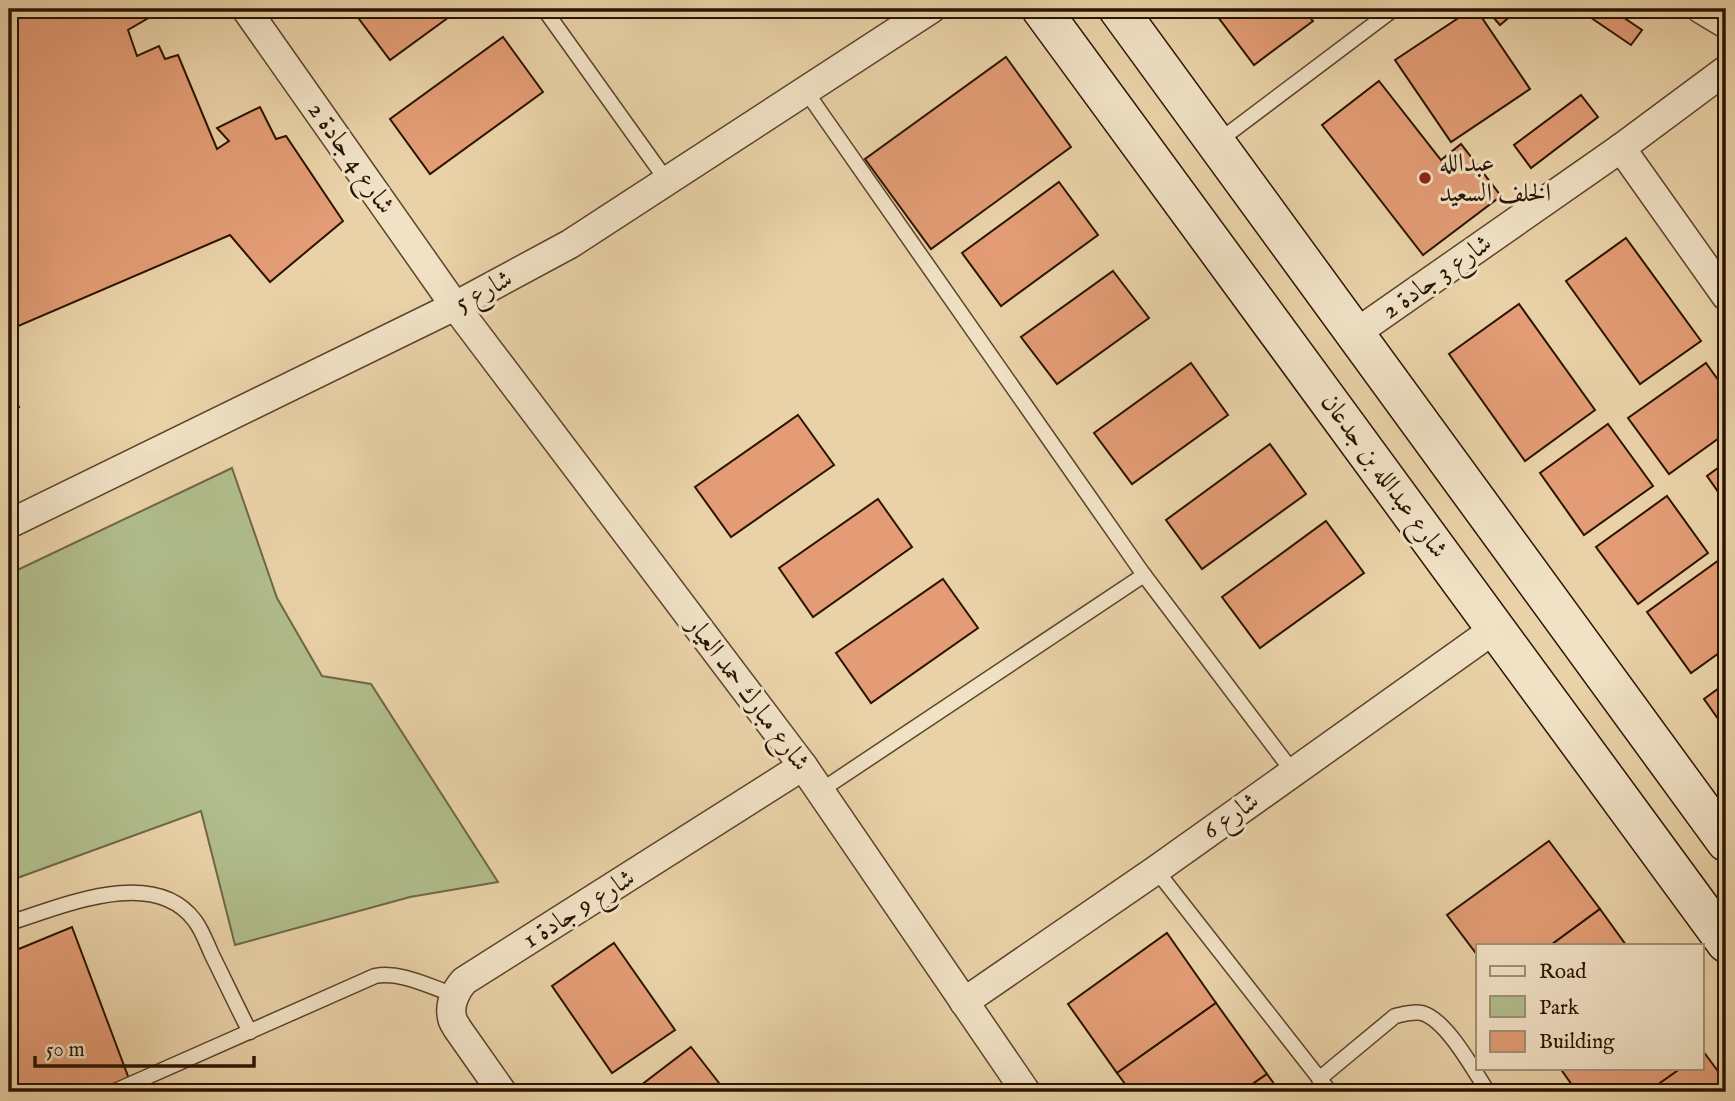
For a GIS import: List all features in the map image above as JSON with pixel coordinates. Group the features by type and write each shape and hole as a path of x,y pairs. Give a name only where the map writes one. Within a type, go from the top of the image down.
{"street":[{"name":"شارع 4 جادة 2","path":"246,9 456,306"},
{"name":"شارع 5","path":"9,524 456,306 570,244 931,9"},
{"name":"شارع عبدالله بن جدعان","path":"1041,9 1726,943"},
{"path":"1118,9 1726,842"},
{"path":"1701,9 1726,24"},
{"name":"شارع 3 جادة 2","path":"1356,333 1621,148 1726,70"},
{"path":"1621,148 1726,296"},
{"name":"شارع مبارك حمد العيار","path":"456,306 803,766 1026,1092"},
{"name":"شارع 6","path":"964,1002 1156,870 1496,628"},
{"path":"1590,757 1613,770 1633,770 1646,757 1648,734"},
{"name":"شارع 9 جادة 1","path":"455,995 464,981 803,766"},
{"path":"455,995 452,1017 457,1028 502,1092"}],"lane":[{"path":"544,9 667,181"},
{"path":"1216,143 1394,9"},
{"path":"805,90 1144,575 1293,772"},
{"path":"820,791 1144,575"},
{"path":"1156,870 1330,1092"},
{"path":"9,923 95,896 127,892 149,893 174,901 195,920 250,1032"},
{"path":"113,1092 375,976 397,976 455,995"},
{"path":"1319,1079 1395,1016 1409,1012 1432,1017 1447,1030 1488,1092"}],"green space":[{"path":"232,468 277,598 322,676 371,684 498,882 410,897 235,945 201,811 9,881 9,574"}],"building":[{"path":"9,9 141,9 150,17 128,30 137,56 159,46 165,59 178,55 217,149 229,141 217,128 260,107 276,139 286,136 343,221 270,282 230,235 9,330"},
{"path":"365,9 460,9 390,60 356,15"},
{"path":"1212,9 1303,9 1313,21 1254,65"},
{"path":"1472,9 1476,9 1530,89 1451,142 1395,60"},
{"path":"1486,9 1519,9 1500,25"},
{"path":"1587,9 1611,9 1642,30 1631,45 1584,13"},
{"path":"503,37 543,92 430,174 390,119"},
{"path":"1006,57 1071,147 931,249 865,159"},
{"name":"عبدالله الخلف السعيد","path":"1379,81 1441,160 1461,144 1501,196 1423,255 1322,125"},
{"path":"1581,95 1598,117 1531,168 1514,145"},
{"path":"1059,182 1098,235 1001,306 962,253"},
{"path":"1626,238 1701,341 1640,384 1566,281"},
{"path":"1113,271 1149,318 1057,384 1021,337"},
{"path":"1519,304 1595,410 1525,461 1449,354"},
{"path":"1191,363 1228,415 1132,484 1094,433"},
{"path":"1706,363 1726,391 1726,433 1669,474 1628,418"},
{"path":"9,386 19,407 9,412"},
{"path":"798,415 834,465 731,537 695,487"},
{"path":"1608,424 1653,486 1584,535 1540,473"},
{"path":"1270,444 1306,494 1202,569 1166,520"},
{"path":"1726,462 1726,503 1707,476"},
{"path":"1667,496 1708,553 1638,604 1596,547"},
{"path":"878,499 912,547 813,617 779,568"},
{"path":"1326,521 1364,573 1260,648 1222,597"},
{"path":"1726,555 1726,648 1691,673 1647,612"},
{"path":"943,579 978,628 871,703 836,653"},
{"path":"1726,683 1726,730 1704,699"},
{"path":"1549,841 1600,909 1552,944 1476,944 1476,953 1447,915"},
{"path":"1600,909 1625,944 1552,944"},
{"path":"72,927 129,1079 94,1092 9,1092 9,953"},
{"path":"1167,933 1216,1003 1117,1073 1068,1004"},
{"path":"614,943 675,1030 612,1073 552,986"},
{"path":"1216,1003 1267,1074 1241,1092 1131,1092 1117,1073"},
{"path":"691,1047 726,1092 632,1092"},
{"path":"1704,1052 1726,1082 1726,1092 1647,1092 1678,1070 1704,1070"},
{"path":"1561,1070 1678,1070 1647,1092 1577,1092"},
{"path":"1267,1074 1280,1092 1241,1092"}],"place":[{"name":"عبدالله الخلف السعيد","path":"1425,178"}]}
